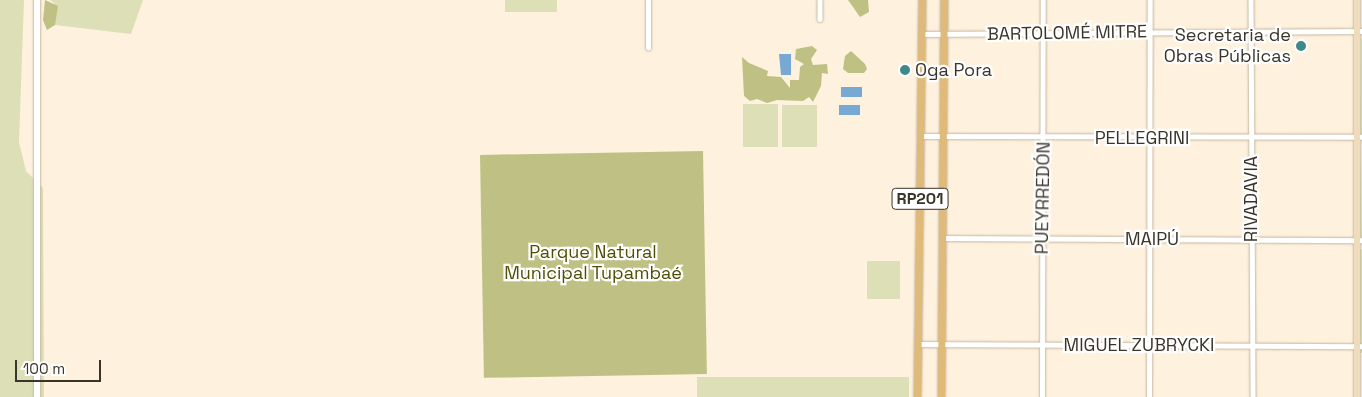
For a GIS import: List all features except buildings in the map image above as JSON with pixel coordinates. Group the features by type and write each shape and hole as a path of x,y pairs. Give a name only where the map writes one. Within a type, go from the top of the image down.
{"main road":[{"name":"RP201","path":"917,397 922,136 922,0"},
{"name":"RP201","path":"941,397 944,0"},
{"path":"1357,0 1359,31 1359,346 1357,397"}],"street":[{"path":"37,0 37,397"},
{"path":"648,0 648,48"},
{"path":"820,0 820,19"},
{"name":"PUEYRREDÓN","path":"1042,397 1043,0"},
{"path":"1149,397 1147,138 1151,32 1150,0"},
{"name":"RIVADAVIA","path":"1251,0 1253,397"},
{"name":"BARTOLOMÉ MITRE","path":"922,34 1359,31"},
{"name":"PELLEGRINI","path":"922,136 943,138 1359,137"},
{"name":"MAIPÚ","path":"942,238 1359,240"},
{"name":"MIGUEL ZUBRYCKI","path":"917,344 1359,346"}],"green space":[{"path":"0,0 24,0 19,142 26,171 43,188 44,397 0,397"},
{"path":"45,0 58,6 55,25 47,30 43,20"},
{"path":"50,0 143,0 131,34 55,25 54,3"},
{"path":"505,0 557,0 557,12 505,12"},
{"path":"848,0 868,0 869,12 860,17"},
{"path":"1361,39 1362,135 1360,135"},
{"path":"812,46 817,50 811,59 813,65 827,64 828,74 822,73 821,86 813,102 809,97 803,101 777,100 767,103 757,99 750,101 744,96 742,57 749,63 768,71 767,76 781,77 790,88 790,80 799,80 800,67 804,64 795,59 796,49"},
{"path":"851,51 865,64 867,69 864,73 848,73 843,69 845,56"},
{"path":"743,104 778,104 778,147 743,147"},
{"path":"782,105 817,105 817,147 782,147"},
{"path":"1361,138 1362,237 1359,237"},
{"name":"Parque Natural Municipal Tupambaé","path":"703,151 707,374 484,378 480,155"},
{"path":"1357,249 1362,249 1362,353 1355,353"},
{"path":"867,261 900,261 900,299 867,299"},
{"path":"697,377 909,377 909,397 697,397"}],"water":[{"path":"779,54 791,54 791,75 781,75"},
{"path":"841,87 862,87 862,97 841,97"},
{"path":"839,105 860,105 860,115 839,115"}],"place":[{"name":"Secretaria de Obras Públicas","path":"1301,46"},
{"name":"Oga Pora","path":"905,70"}]}
